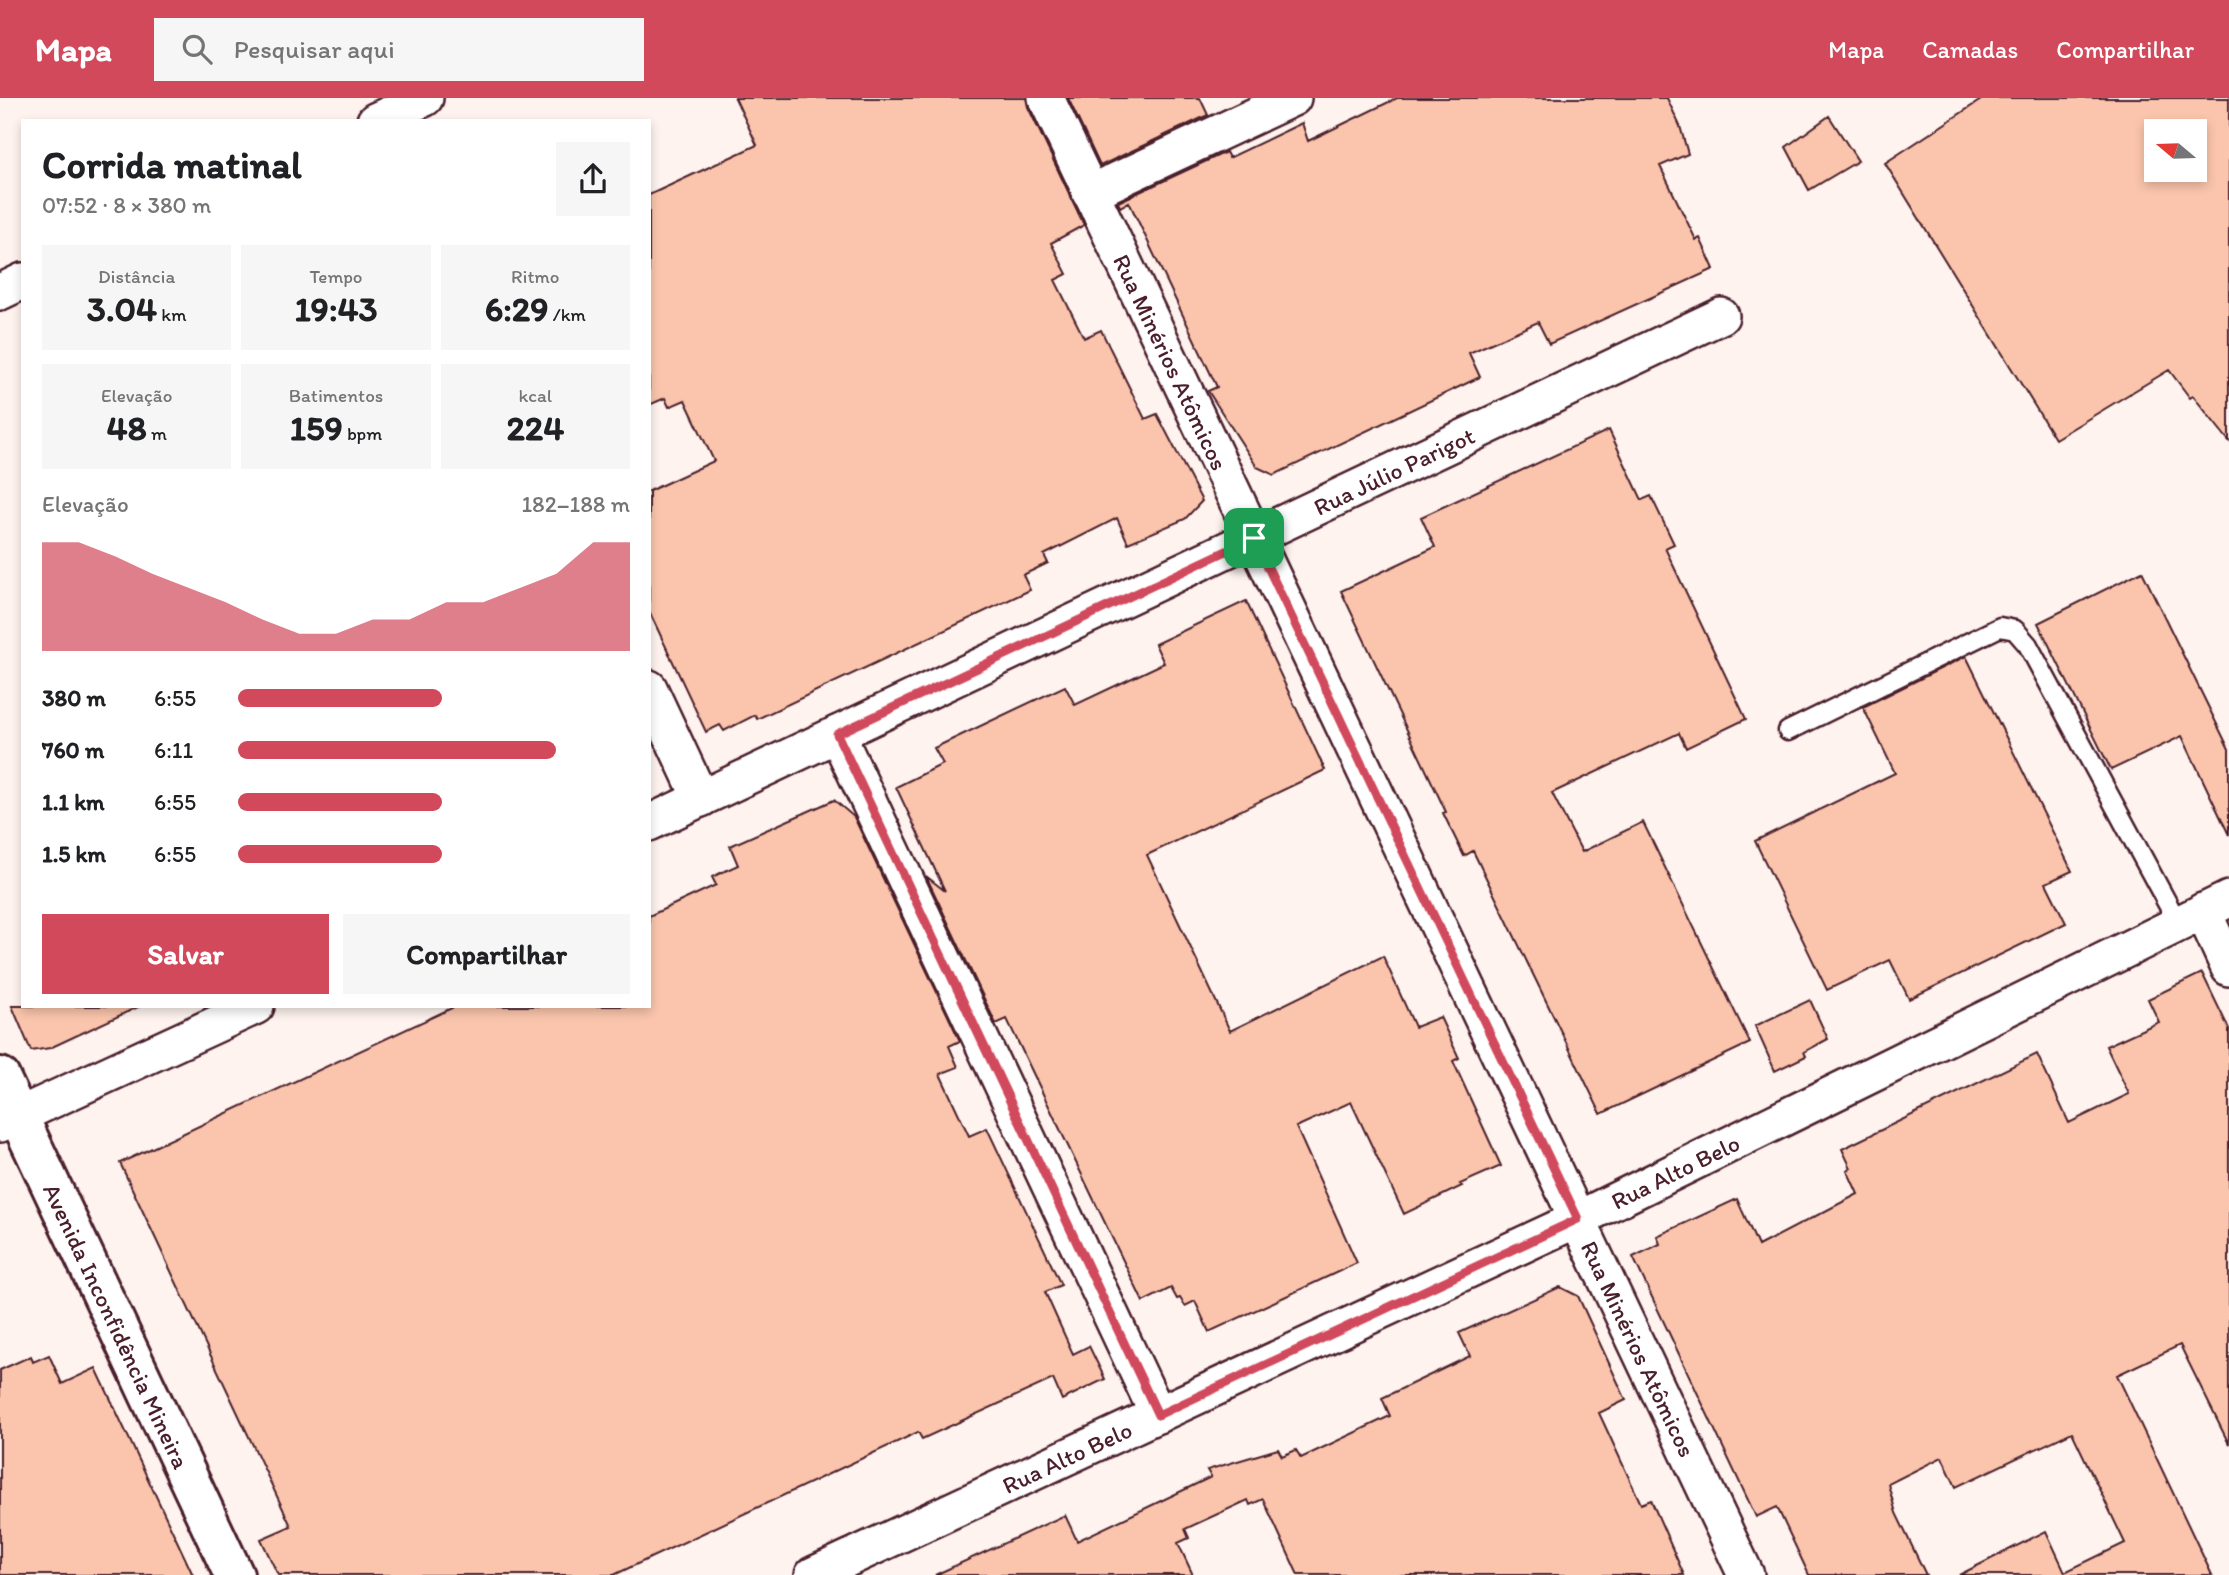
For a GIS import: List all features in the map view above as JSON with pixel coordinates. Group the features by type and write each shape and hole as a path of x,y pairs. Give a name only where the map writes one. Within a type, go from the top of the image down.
{"street":[{"name":"Rua Minérios Atômicos","path":"1046,98 1746,1575"},
{"path":"1090,192 1293,98"},
{"path":"380,119 411,106"},
{"path":"0,292 21,282"},
{"name":"Rua Júlio Parigot","path":"651,822 1721,316"},
{"path":"651,692 701,799"},
{"path":"837,734 1158,1415"},
{"path":"2203,911 2229,968"},
{"name":"Rua Alto Belo","path":"813,1575 1578,1219 2203,911"},
{"path":"9,1120 252,1008"},
{"name":"Avenida Inconfidência Mineira","path":"0,1077 9,1120 234,1575"}],"lane":[{"path":"1788,731 2000,627 2015,630 2028,645 2203,911"}],"building":[{"path":"735,98 1026,98 1084,225 1051,243 1067,274 1055,280 1084,338 1101,330 1145,419 1157,414 1202,501 1185,519 1128,543 1117,518 1044,555 1048,563 1023,575 1030,590 757,719 755,715 724,731 720,725 706,732 651,615 651,490 714,461 685,400 669,407 665,398 651,404 651,194 757,145"},
{"path":"1068,98 1200,98 1208,115 1100,166"},
{"path":"1397,98 1667,98 1680,126 1688,154 1660,166 1696,240 1700,238 1714,269 1549,344 1538,322 1469,353 1480,377 1274,475 1257,467 1208,391 1217,387 1129,202 1120,207 1118,202 1226,152 1229,158 1302,123 1308,141"},
{"path":"1984,98 2229,98 2229,441 2169,370 2055,439 1885,163"},
{"path":"1829,116 1858,161 1809,190 1786,147"},
{"path":"1609,430 1642,500 1651,496 1674,544 1665,548 1746,719 1686,748 1679,733 1552,793 1582,852 1643,822 1750,1043 1601,1114 1473,851 1464,856 1443,813 1446,812 1341,591 1435,547 1421,517"},
{"path":"2142,571 2229,749 2229,835 2182,736 2111,770 2038,623"},
{"path":"1246,601 1325,770 1147,855 1230,1031 1383,956 1415,1027 1440,1017 1459,1058 1453,1061 1501,1166 1404,1214 1351,1102 1296,1127 1357,1263 1209,1332 1195,1301 1185,1306 1171,1288 1143,1302 1007,1019 996,1024 926,876 945,891 896,787 943,764 934,748 1065,686 1075,705 1164,663 1155,644"},
{"path":"1966,656 2072,871 2046,883 2066,923 1909,999 1890,960 1827,990 1755,841 1895,773 1863,707"},
{"path":"834,800 854,817 960,1041 949,1046 958,1067 940,1074 969,1136 987,1128 1061,1285 1045,1292 1073,1354 1089,1346 1105,1379 1062,1400 1053,1379 922,1439 918,1432 614,1575 278,1575 261,1539 291,1526 120,1163 452,1008 651,1008 651,915 716,885 712,877 738,865 730,846"},
{"path":"2202,973 2229,1029 2229,1444 2180,1345 2117,1375 2212,1575 1959,1575 2046,1531 2065,1572 2125,1543 2072,1432 1956,1487 1942,1457 1888,1484 1896,1513 1926,1575 1809,1575 1777,1507 1756,1517 1633,1257 1660,1244 1657,1236 1737,1199 1758,1246 1858,1194 1847,1170 1851,1168 1842,1149 2037,1054 2069,1123 2129,1094 2106,1046 2159,1022 2148,999"},
{"path":"1810,1000 1828,1039 1804,1052 1806,1056 1775,1071 1755,1026"},
{"path":"12,1006 136,1008 50,1048 31,1051"},
{"path":"1560,1287 1578,1296 1626,1400 1599,1413 1641,1504 1651,1500 1684,1575 1298,1575 1263,1499 1250,1505 1248,1500 1185,1529 1189,1538 1178,1543 1193,1575 935,1575 1065,1515 1077,1541 1211,1477 1207,1470 1278,1449 1282,1456 1296,1450 1301,1458 1390,1416 1382,1398 1470,1356 1459,1333"},
{"path":"49,1355 62,1384 96,1368 193,1575 0,1575 0,1370 31,1356 33,1362"}],"route":[{"path":"1254,538 1578,1219 1158,1415 837,734 1254,538"}]}
